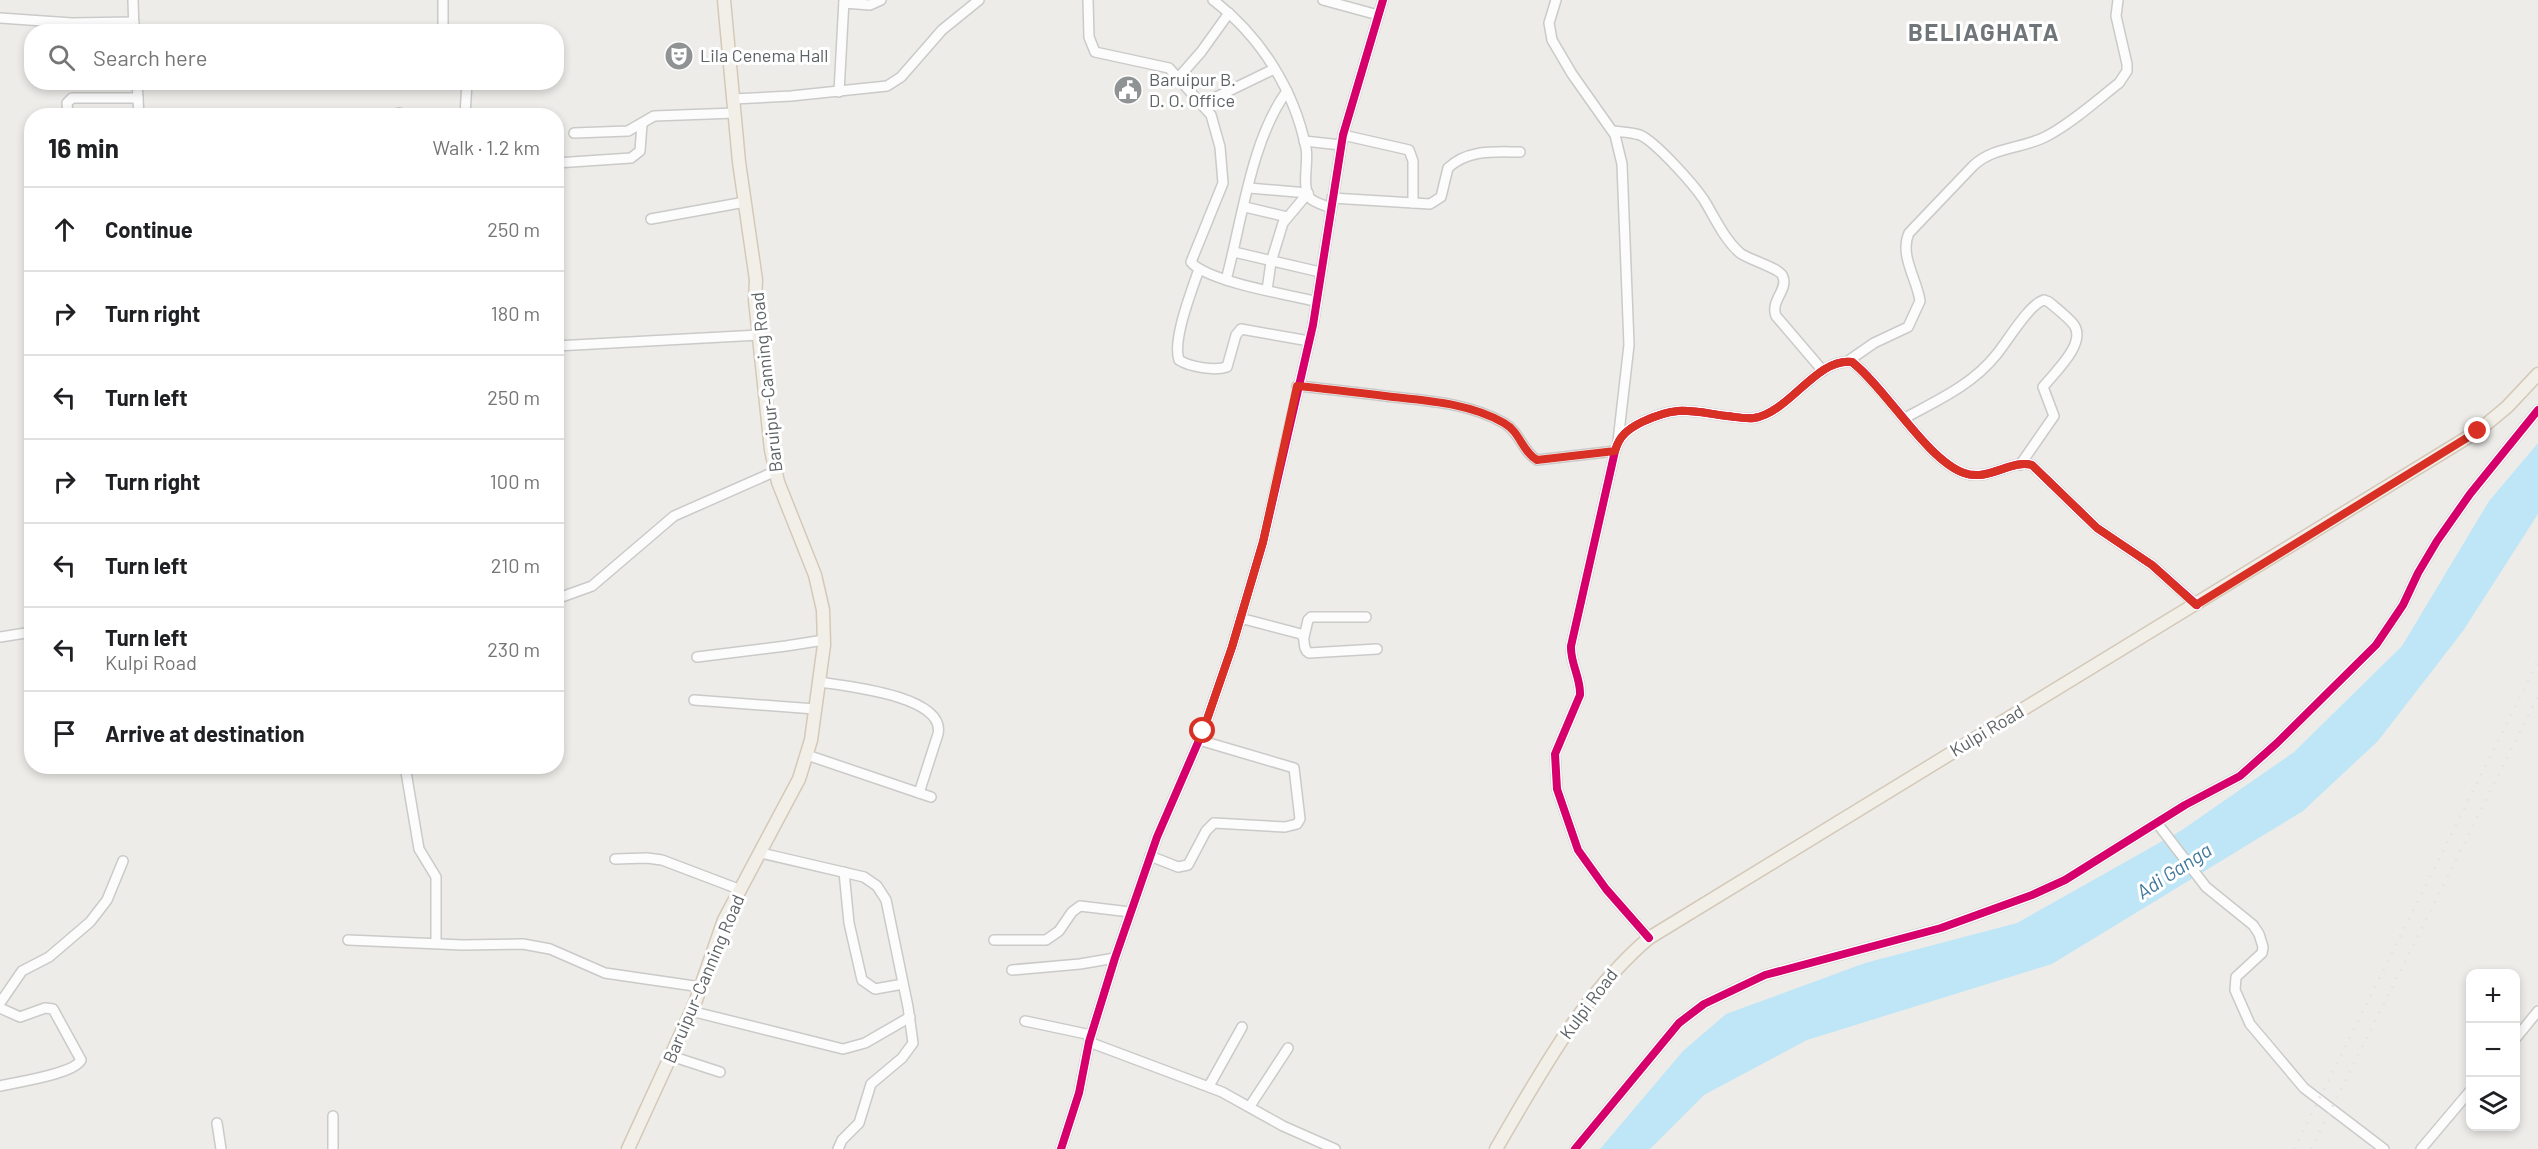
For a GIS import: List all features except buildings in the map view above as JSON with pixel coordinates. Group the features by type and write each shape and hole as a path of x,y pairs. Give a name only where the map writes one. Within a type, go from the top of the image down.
{"main road":[{"name":"Baruipur-Canning Road","path":"628,1149 692,1011 724,921 799,779 807,755 824,640 823,609 815,575 776,471 771,450 759,335 756,280 733,99 724,0"},
{"name":"Kulpi Road","path":"1496,1149 1572,1024 1614,969 1649,938 2478,431 2507,407 2538,374"}],"street":[{"path":"133,0 134,24"},
{"path":"442,24 443,0"},
{"path":"839,92 844,2 870,5 881,0"},
{"path":"733,99 839,92 893,83 942,30 979,0"},
{"path":"1088,0 1089,37 1095,52 1163,66 1174,71 1214,121 1224,178 1191,262 1199,269 1226,280 1315,301"},
{"path":"1213,0 1245,27 1287,91 1304,141 1307,156 1308,193 1315,201 1430,204 1441,196 1448,168 1465,156 1476,153 1520,152"},
{"path":"1323,0 1357,4 1378,15"},
{"path":"1061,1149 1079,1093 1090,1039 1130,912 1150,856 1199,740 1263,542 1309,341 1342,140 1383,0"},
{"path":"1556,0 1549,23 1552,40 1572,74 1612,131 1619,146 1622,164 1629,345 1618,441 1571,646 1572,662 1580,687 1580,695 1557,746 1554,776 1578,850 1606,889 1649,938"},
{"path":"1618,441 1632,427 1673,410 1749,419 1765,416 1823,371 1848,361 1874,343 1908,327 1920,301 1906,253 1906,240 1909,233 1984,157 2002,149 2046,137 2119,83 2124,77 2127,64 2116,16 2118,0"},
{"path":"1179,77 1201,52 1229,13"},
{"path":"0,18 88,24"},
{"path":"1202,104 1274,69"},
{"path":"138,90 139,108"},
{"path":"465,108 467,90"},
{"path":"1226,280 1258,152 1271,116 1287,91"},
{"path":"67,108 67,103 72,98 138,98"},
{"path":"574,133 622,132 660,115 735,113"},
{"path":"564,162 631,158 640,151 642,124"},
{"path":"1612,131 1637,134 1648,140 1695,188 1733,246 1748,258 1780,271 1784,279 1774,304 1776,316 1823,371"},
{"path":"1304,141 1342,140 1409,150 1413,161 1413,203"},
{"path":"1249,188 1308,193"},
{"path":"1267,290 1271,262 1281,227 1308,193"},
{"path":"651,219 745,202"},
{"path":"1245,207 1287,217"},
{"path":"1234,252 1320,272"},
{"path":"1199,269 1185,312 1177,350 1179,360 1197,366 1227,367 1236,335 1241,328 1309,341"},
{"path":"1905,418 1968,382 1995,357 2034,306 2044,300 2074,326 2076,338 2071,353 2043,387 2054,413 2053,419 2020,465"},
{"path":"564,346 759,335"},
{"path":"1848,361 1855,364 1942,460 1964,473 1985,475 2020,465 2032,465 2097,528 2152,565 2196,605"},
{"path":"1297,386 1458,406 1487,415 1509,426 1526,452 1537,460 1615,451"},
{"path":"1575,1149 1679,1023 1704,1004 1766,975 1941,928 2015,902 2065,880 2157,823 2240,776 2277,743 2376,645 2403,606 2418,573 2437,541 2470,494 2538,410"},
{"path":"564,596 592,586 674,516 717,495 776,471"},
{"path":"1366,617 1311,616 1304,637 1305,648 1312,654 1377,649"},
{"path":"1240,618 1301,634 1304,637"},
{"path":"0,637 24,633"},
{"path":"697,657 824,640"},
{"path":"819,682 877,692 905,700 918,705 935,717 939,728 938,734 919,793"},
{"path":"694,700 815,709"},
{"path":"1150,856 1178,867 1188,865 1206,831 1214,823 1286,827 1297,825 1300,819 1294,768 1199,740"},
{"path":"807,755 931,797"},
{"path":"406,774 419,849 436,877 436,943"},
{"path":"2157,823 2199,879 2212,893 2253,925 2259,934 2262,953 2234,981 2239,1002 2250,1023 2309,1092 2384,1149"},
{"path":"761,853 868,879 883,895 913,1038 911,1047 902,1058 871,1084 859,1123 842,1140 838,1149"},
{"path":"615,860 647,858 662,860 741,890"},
{"path":"0,1003 22,971 62,948 100,910 123,861"},
{"path":"844,872 851,934 862,980 870,988 881,990 903,984"},
{"path":"994,940 1046,940 1059,931 1072,912 1080,906 1130,912"},
{"path":"348,940 523,944 550,950 605,974 701,987"},
{"path":"1012,970 1080,964 1115,958"},
{"path":"0,1008 20,1017 45,1008 53,1009 81,1060 76,1066 62,1071 0,1086"},
{"path":"692,1011 843,1049 865,1043 910,1017"},
{"path":"2520,1033 2538,1011"},
{"path":"1025,1021 1090,1039 1209,1086 1250,1106 1282,1126 1335,1149"},
{"path":"1209,1086 1242,1027"},
{"path":"1250,1106 1288,1048"},
{"path":"671,1056 720,1072"},
{"path":"2421,1149 2466,1095"},
{"path":"333,1116 333,1149"},
{"path":"217,1123 221,1149"}],"water":[{"name":"Adi Ganga","path":"2538,443 2538,514 2463,631 2378,741 2303,811 2052,964 1807,1040 1704,1095 1650,1149 1600,1149 1683,1051 1726,1014 1865,963 2017,923 2182,830 2294,752 2402,646 2489,501"}],"railway":[{"path":"2294,1149 2538,661"},
{"path":"2311,1149 2538,696"}],"cycle path":[{"path":"1061,1149 1079,1093 1089,1042 1115,958 1157,837 1203,731 1232,647 1263,542 1313,325 1343,135 1383,0"},
{"path":"1649,938 1606,889 1578,850 1557,789 1555,754 1580,695 1571,646 1615,451 1622,437 1632,427 1675,411 1754,418 1767,414 1779,406 1827,368 1839,363 1852,362 1879,388 1921,439 1950,466 1964,473 1982,475 2016,465 2032,465 2097,528 2152,565 2197,605"},
{"path":"1575,1149 1679,1023 1704,1004 1765,975 1941,928 2032,895 2065,880 2185,805 2240,776 2277,743 2376,645 2403,605 2437,541 2470,494 2538,410"}],"place":[{"name":"Lila Cenema Hall","path":"679,56"},
{"name":"Baruipur B. D. O. Office","path":"1128,90"}],"district":[{"name":"BELIAGHATA","path":"1984,33"}],"route":[{"path":"1203,731 1232,647 1263,542 1297,386 1458,406 1487,415 1509,426 1531,457 1545,460 1615,451 1622,435 1632,427 1673,410 1749,419 1765,416 1823,371 1838,363 1848,361 1855,364 1932,450 1952,468 1978,476 2020,465 2032,465 2097,528 2152,565 2196,605 2478,431"}]}
